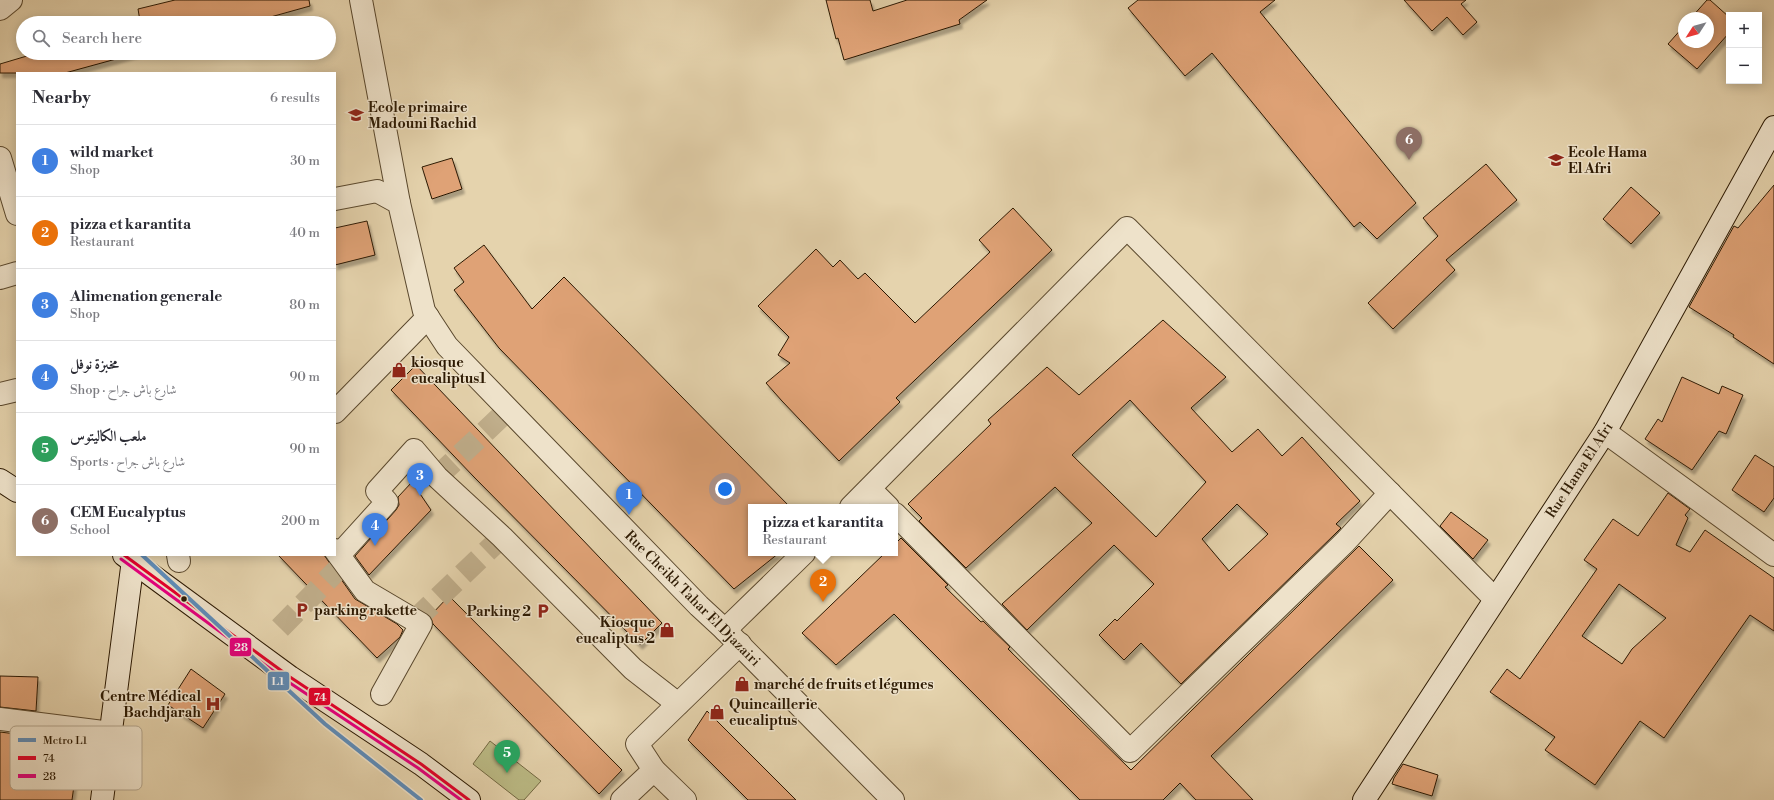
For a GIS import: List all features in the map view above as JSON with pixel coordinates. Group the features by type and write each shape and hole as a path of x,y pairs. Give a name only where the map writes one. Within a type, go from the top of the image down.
{"street":[{"path":"0,9 11,0"},
{"name":"Rue Cheikh Tahar El Djazairi","path":"361,0 399,203 424,311 446,346 699,606 733,637 893,800"},
{"name":"Rue Hama El Afri","path":"1364,800 1605,432 1774,127"},
{"path":"0,158 16,211"},
{"path":"336,200 376,191 399,203"},
{"path":"854,504 1127,228 1495,599"},
{"path":"0,278 16,274"},
{"path":"336,411 428,317"},
{"path":"0,394 16,390"},
{"path":"1605,432 1774,555"},
{"path":"382,694 421,624 365,591 337,553 387,502 377,491 414,450 437,477 502,537 633,669 678,704"},
{"path":"0,480 16,490"},
{"path":"870,489 885,504"},
{"path":"898,517 1130,751 1345,542 1390,493"},
{"path":"685,800 654,770 637,744 678,704 801,556"},
{"path":"111,726 129,558"},
{"path":"129,558 290,677 421,764 469,800"},
{"path":"0,719 55,726"},
{"path":"622,800 654,770"},
{"path":"102,800 103,790"}],"shaded area":[{"path":"490,741 541,781 524,800 519,800 473,764"}],"building":[{"path":"175,0 309,0 310,6 274,16 139,16 138,9"},
{"path":"826,0 870,0 873,11 907,0 987,0 959,20 960,24 844,60 838,38 836,39"},
{"path":"1138,0 1275,0 1260,12 1416,203 1377,239 1360,222 1354,227 1212,53 1185,76 1128,8"},
{"path":"1404,0 1466,0 1461,4 1477,22 1463,35 1447,17 1432,31"},
{"path":"1707,0 1710,0 1726,14 1726,36 1697,69 1668,44 1678,33 1678,48 1714,48 1714,12 1696,12"},
{"path":"16,59 112,60 69,72 0,73 0,64"},
{"path":"452,158 462,189 432,199 422,167"},
{"path":"1486,164 1517,200 1446,260 1455,270 1393,329 1368,303 1438,236 1423,218"},
{"path":"1774,185 1774,364 1733,337 1734,335 1689,307 1734,226 1738,228"},
{"path":"1631,187 1660,213 1631,244 1603,219"},
{"path":"1013,208 1052,250 896,398 900,402 839,461 766,383 790,363 778,355 789,337 758,306 816,249 833,267 840,260 858,279 865,273 915,323 990,252 979,240"},
{"path":"367,221 375,255 336,265 336,228"},
{"path":"484,245 532,309 564,277 787,504 748,504 748,556 775,556 734,589 499,348 454,290 464,282 454,268"},
{"path":"1163,320 1226,377 1191,408 1232,452 1258,429 1282,456 1302,437 1360,501 1336,524 1341,528 1181,684 1141,643 1124,660 1099,635 1115,619 1117,621 1154,584 1114,545 1027,630 1002,604 1092,523 1055,487 966,568 919,521 922,518 908,504 991,424 988,420 1047,367 1079,395","holes":["1130,400 1206,482 1156,537 1072,455","1237,504 1268,534 1229,571 1202,539"]},
{"path":"416,365 662,623 640,645 474,477 391,390"},
{"path":"1682,377 1719,394 1722,386 1743,395 1726,434 1719,431 1692,470 1645,439 1658,419 1662,422"},
{"path":"1755,455 1774,467 1774,498 1764,512 1732,490"},
{"path":"412,482 431,510 369,575 355,556 396,510 399,505 398,497"},
{"path":"1668,493 1690,509 1685,515 1688,518 1676,545 1690,552 1705,530 1774,578 1774,631 1750,615 1664,738 1640,721 1595,785 1545,750 1555,737 1490,692 1507,669 1520,679 1597,569 1584,560 1613,519 1638,536","holes":["1619,584 1666,618 1632,649 1622,664 1582,636"]},
{"path":"1451,512 1488,540 1473,559 1440,526"},
{"path":"901,538 948,585 945,587 981,622 983,621 1010,647 1008,649 1131,770 1359,546 1393,580 1211,756 1253,800 1196,800 1180,783 1163,800 1080,800 894,614 836,665 802,633 882,556 898,556 898,541"},
{"path":"279,556 325,556 355,599 397,624 403,630 400,637 377,658"},
{"path":"449,596 622,770 599,794 433,624 430,616"},
{"path":"191,669 225,694 203,728 168,705"},
{"path":"0,676 38,677 36,711 0,707"},
{"path":"707,711 796,800 748,800 688,740"},
{"path":"0,732 10,733 10,790 73,790 72,800 0,800"},
{"path":"1403,764 1438,775 1432,796 1392,784"}],"tunnel":[{"path":"437,477 508,410"},
{"path":"415,620 502,537"},
{"path":"280,628 344,563"}],"metro line":[{"name":"L1","path":"143,556 325,724 421,800"}],"transit line":[{"name":"74","path":"125,556 290,677 421,764 469,800"},
{"name":"28","path":"121,559 287,681 418,768 461,800"}],"place":[{"name":"Ecole primaire Madouni Rachid","path":"356,115"},
{"name":"CEM Eucalyptus","path":"1409,160"},
{"name":"Ecole Hama El Afri","path":"1556,160"},
{"name":"kiosque eucaliptus1","path":"399,370"},
{"name":"Alimenation generale","path":"420,496"},
{"name":"wild market","path":"629,515"},
{"name":"مخبزة نوفل","path":"375,546"},
{"name":"pizza et karantita","path":"823,602"},
{"name":"parking rakette","path":"302,610"},
{"name":"Parking 2","path":"543,611"},
{"name":"Kiosque eucaliptus 2","path":"667,630"},
{"name":"marché de fruits et légumes","path":"742,684"},
{"name":"Centre Médical Bachdjarah","path":"213,704"},
{"name":"Quincaillerie eucaliptus","path":"717,712"},
{"name":"ملعب الكاليتوس","path":"507,773"}]}
